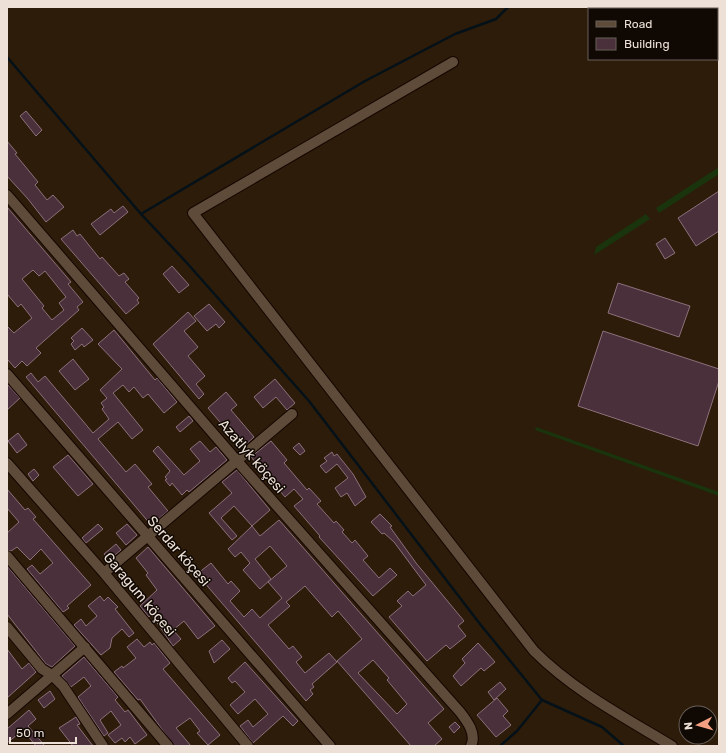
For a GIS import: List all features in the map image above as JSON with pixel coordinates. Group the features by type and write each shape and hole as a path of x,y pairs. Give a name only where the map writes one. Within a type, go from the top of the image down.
{"street":[{"path":"453,62 193,213 534,651 548,666 583,692 672,746"},
{"name":"Azatlyk köçesi","path":"7,195 237,461 460,712 468,724 472,741"},
{"name":"Serdar köçesi","path":"7,374 330,746"},
{"path":"104,573 292,414"},
{"name":"Garagum köçesi","path":"7,463 104,573 248,746"},
{"path":"7,556 168,746"},
{"path":"7,627 42,669 52,675 63,686 103,746"},
{"path":"7,714 85,648"}],"green space":[{"path":"719,167 719,174 659,213 656,208"},
{"path":"646,214 650,219 594,255 596,247"},
{"path":"536,427 719,492 719,496 535,430"}],"building":[{"path":"26,111 42,130 36,136 20,116"},
{"path":"7,141 17,153 15,154 38,182 35,185 47,200 53,195 64,207 46,222 7,176"},
{"path":"719,191 719,231 696,246 678,218"},
{"path":"123,206 128,212 100,235 91,224 111,209 114,213"},
{"path":"7,207 71,282 68,284 83,302 77,307 79,310 36,348 41,353 27,366 22,361 15,368 7,359 7,326 14,333 32,318 21,304 18,307 7,294","holes":["33,270 39,276 45,271 66,297 59,303 64,310 52,320 42,308 44,306 22,279"]},
{"path":"73,230 77,236 80,234 100,259 102,257 119,276 124,273 129,279 125,282 139,298 137,300 139,303 126,314 61,239"},
{"path":"665,238 675,253 665,259 656,244"},
{"path":"172,266 189,285 179,293 163,274"},
{"path":"618,283 690,306 679,337 608,313"},
{"path":"209,304 225,322 219,328 216,324 207,331 194,316"},
{"path":"188,312 196,321 184,331 198,347 188,356 205,376 196,384 204,394 199,399 153,344"},
{"path":"82,328 93,340 84,347 82,344 75,350 71,344 74,341 71,338"},
{"path":"114,330 155,380 157,378 177,402 164,413 148,394 143,398 134,387 129,392 123,385 113,393 143,430 132,439 118,422 98,439 126,472 135,464 152,484 148,487 168,511 151,525 26,377 31,373 38,382 45,376 93,433 109,419 102,409 104,407 101,403 107,398 100,390 122,369 98,344"},
{"path":"603,331 719,369 719,381 698,446 578,406"},
{"path":"73,359 89,379 75,390 59,371"},
{"path":"275,379 295,403 287,410 276,397 263,408 254,397"},
{"path":"7,384 20,398 7,410"},
{"path":"226,392 237,405 231,410 254,437 242,448 208,408"},
{"path":"189,416 193,421 180,432 176,427"},
{"path":"18,433 27,445 17,453 8,441"},
{"path":"200,441 210,452 216,447 227,460 189,492 187,490 182,495 172,483 170,486 165,480 167,479 165,477 170,471 153,451 158,446 184,475 200,461 190,449"},
{"path":"271,441 287,460 284,463 307,490 309,488 321,501 317,504 334,523 336,521 344,530 342,532 352,543 355,540 368,556 363,560 379,578 390,568 397,575 373,596 319,537 320,536 294,506 303,499 294,489 285,497 251,457"},
{"path":"299,443 305,451 300,455 293,448"},
{"path":"332,452 334,456 337,454 353,474 366,497 355,506 347,493 341,497 335,488 348,478 337,464 326,473 320,466 327,461 324,458"},
{"path":"68,455 93,484 78,496 53,467"},
{"path":"34,469 39,475 33,481 28,474"},
{"path":"237,470 270,510 252,526 234,506 221,518 237,536 232,540 209,513 232,493 222,482"},
{"path":"7,489 25,510 28,508 36,517 33,519 91,585 67,606 69,608 63,612 27,569 32,565 40,574 53,563 41,549 30,560 17,547 11,551 7,550 7,533 19,522 7,508"},
{"path":"380,514 392,526 390,527 416,563 464,621 458,626 466,636 450,649 446,645 427,661 389,617 402,606 397,601 408,591 413,596 426,585 394,542 384,533 382,534 371,522"},
{"path":"279,520 444,709 428,723 442,739 434,746 411,746 337,661 362,639 338,611 332,617 305,586 286,602 290,606 268,625 289,649 293,646 302,657 296,662 305,673 329,653 337,662 312,684 314,687 310,690 313,694 306,701 197,574 211,563 228,584 231,581 240,591 230,601 244,617 252,609 260,618 282,598 268,582 287,566 270,546 255,559 271,579 260,589 243,570 250,563 241,552 235,557 228,549 252,526 260,536","holes":["373,660 389,678 387,680 407,704 397,714 358,673"]},
{"path":"98,524 103,529 86,543 82,538"},
{"path":"127,524 137,535 126,545 116,533"},
{"path":"116,544 121,550 109,560 104,554"},
{"path":"148,547 215,626 198,639 184,621 173,630 181,639 173,646 151,614 149,617 140,606 157,590 146,575 148,573 136,558"},
{"path":"7,566 75,646 52,667 46,664 7,614"},
{"path":"100,596 104,601 108,597 118,607 115,609 134,633 129,637 122,629 112,638 110,648 101,655 74,625 81,619 86,626 97,616 88,606"},
{"path":"137,639 144,647 150,642 152,645 154,643 170,663 163,669 220,735 208,745 197,733 200,731 190,718 176,728 191,746 174,746 140,699 138,700 114,672 122,666 123,668 136,658 127,647"},
{"path":"222,640 230,649 214,663 209,651"},
{"path":"478,643 495,662 484,671 481,668 461,686 453,676 465,663 462,659"},
{"path":"7,649 22,669 29,663 36,672 7,698"},
{"path":"84,657 118,697 115,700 125,712 128,710 147,735 135,744 130,737 125,742 122,738 115,743 108,735 121,725 111,711 100,720 108,733 104,736 78,697 91,686 84,677 71,687 62,676"},
{"path":"245,662 298,721 293,726 283,716 253,743 240,726 248,720 253,727 268,714 255,699 238,714 230,705 245,692 235,681 232,683 228,678"},
{"path":"500,682 506,689 494,700 488,692"},
{"path":"50,691 55,699 44,708 38,700"},
{"path":"497,698 508,711 503,716 511,725 496,737 477,715"},
{"path":"29,710 36,719 28,726 45,746 36,746 23,730 7,743 7,729"},
{"path":"76,717 80,724 77,725 93,746 73,746 59,728"},
{"path":"455,722 460,727 454,733 449,727"}],"waterway":[{"path":"141,214 365,81 455,34 496,19 508,7"},
{"path":"7,57 141,214 187,263 309,401 480,624 542,700 517,731 500,746"},
{"path":"542,700 602,727 624,746"}]}
